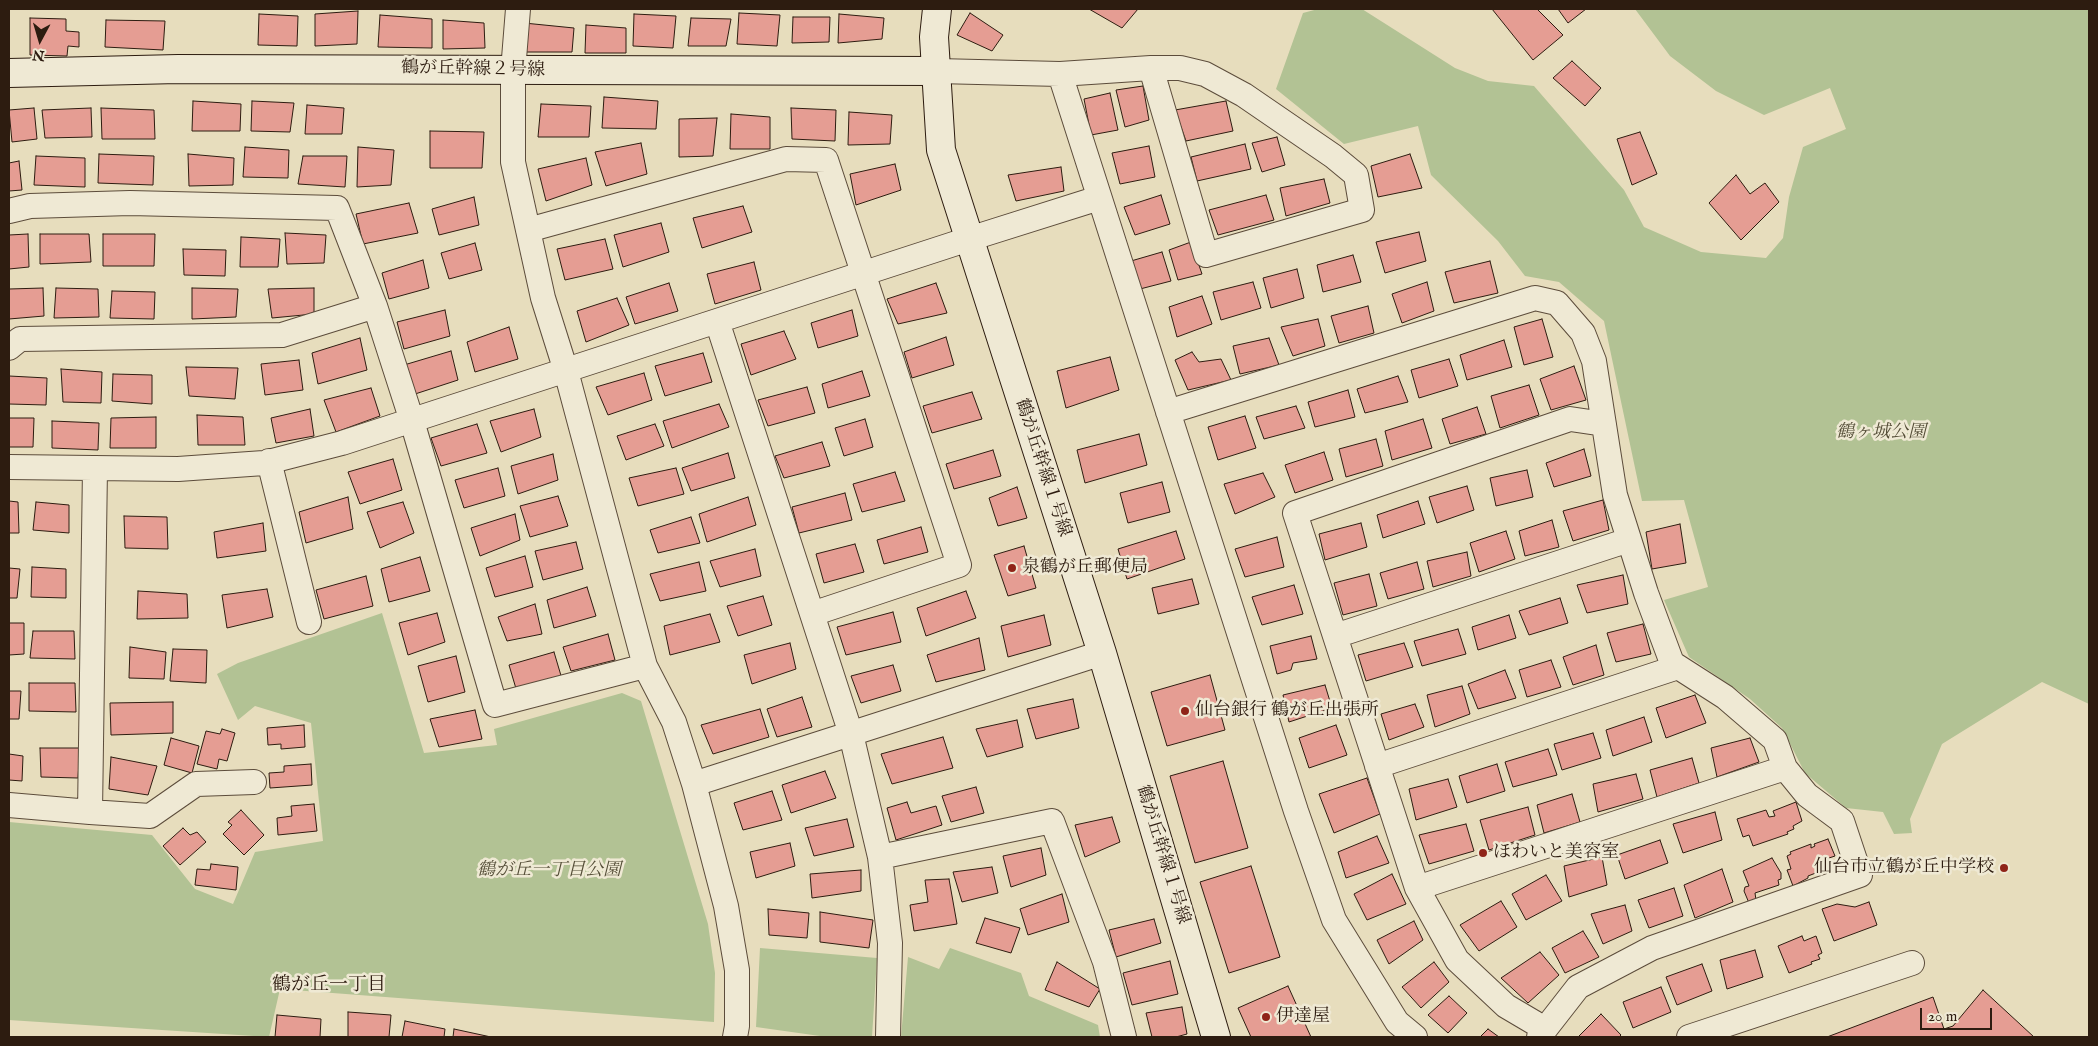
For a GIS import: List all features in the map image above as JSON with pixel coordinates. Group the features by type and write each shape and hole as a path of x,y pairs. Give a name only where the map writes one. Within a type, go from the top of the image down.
{"street":[{"path":"518,9 513,71 513,162 543,298 566,371 645,666 674,722 694,784 726,906 735,961 737,1016 735,1037"},
{"name":"鶴が丘幹線１号線","path":"937,9 934,36 941,150 1102,653 1216,1037"},
{"path":"936,71 1060,74 1151,68 1180,68 1205,74 1244,95 1333,156 1356,175 1362,210 1206,255 1151,68"},
{"name":"鶴が丘幹線２号線","path":"9,74 188,69 936,71"},
{"path":"1060,74 1296,811 1334,920 1397,1022 1415,1037"},
{"path":"528,230 786,159 826,160 959,565 812,614"},
{"path":"9,468 178,469 270,461 342,444 1099,198"},
{"path":"9,211 30,206 130,204 337,208 374,306 412,421 495,705 645,666"},
{"path":"1168,412 1536,298 1557,303 1583,333 1594,361 1604,424 1615,495 1646,593 1672,663 1725,697 1775,740 1785,768 1807,794 1842,821 1860,875 1652,948 1578,986 1542,1033 1506,1006 1457,960 1417,888 1294,512 1570,419 1604,424"},
{"path":"9,348 20,339 282,335 374,306"},
{"path":"716,322 851,734 880,857 890,943 888,1037"},
{"path":"270,461 309,622"},
{"path":"90,812 95,468"},
{"path":"1335,636 1629,540"},
{"path":"694,784 1102,653"},
{"path":"1377,766 1678,667"},
{"path":"1417,888 1785,768"},
{"path":"9,804 150,816 196,784 254,782"},
{"path":"880,857 1052,821 1105,962 1124,1037"},
{"path":"1688,1037 1912,963"}],"green space":[{"name":"鶴ヶ城公園","path":"1318,9 1362,9 1455,68 1488,81 1534,86 1624,190 1644,227 1701,252 1766,258 1783,238 1789,197 1803,147 1846,129 1830,88 1764,115 1716,91 1670,56 1635,9 2089,9 2089,704 2042,682 1942,744 1910,819 1912,833 1894,834 1883,812 1846,808 1805,773 1782,728 1750,699 1689,657 1664,600 1708,587 1684,500 1642,501 1604,321 1559,282 1525,276 1498,241 1431,175 1418,126 1344,144 1276,89 1303,13"},
{"name":"鶴が丘一丁目公園","path":"382,613 424,753 497,745 494,729 622,693 641,701 708,924 715,973 714,1022 280,989 269,1037 9,1020 9,822 152,835 195,889 233,904 255,852 323,841 311,723 255,706 238,720 217,674 238,663"},
{"path":"760,948 877,958 872,1037 827,1037 756,1027"},
{"path":"950,948 1021,973 1029,996 1098,1025 1100,1037 901,1037 908,957 939,969"}],"building":[{"path":"1089,9 1138,9 1122,28"},
{"path":"1492,9 1537,9 1563,35 1533,60"},
{"path":"1558,9 1586,9 1568,23"},
{"path":"358,11 357,44 315,46 315,14"},
{"path":"739,13 780,15 777,46 737,44"},
{"path":"970,13 1003,35 992,51 957,35"},
{"path":"259,14 298,16 297,46 258,45"},
{"path":"634,14 676,16 673,48 633,46"},
{"path":"839,14 884,18 882,39 838,43"},
{"path":"380,15 432,19 432,48 378,47"},
{"path":"793,17 830,17 829,42 792,43"},
{"path":"30,18 66,19 66,31 79,32 79,47 68,46 67,56 30,55"},
{"path":"691,18 731,19 726,46 688,46"},
{"path":"106,20 165,21 163,50 105,47"},
{"path":"443,20 484,23 485,48 443,49"},
{"path":"524,23 574,28 572,52 523,52"},
{"path":"586,25 626,28 626,53 585,53"},
{"path":"1572,61 1601,88 1585,106 1553,78"},
{"path":"1143,86 1149,120 1125,127 1116,90"},
{"path":"1110,93 1118,130 1091,135 1084,99"},
{"path":"604,97 658,101 656,129 602,128"},
{"path":"193,101 241,104 240,131 192,131"},
{"path":"252,101 294,103 290,132 251,131"},
{"path":"1226,101 1233,131 1186,141 1175,110"},
{"path":"541,104 591,106 589,137 538,137"},
{"path":"307,105 344,108 342,134 305,134"},
{"path":"34,108 37,139 12,142 9,110"},
{"path":"91,108 92,137 45,138 42,110"},
{"path":"101,108 154,110 155,139 102,139"},
{"path":"791,108 836,110 835,141 792,139"},
{"path":"849,112 892,115 890,144 848,145"},
{"path":"731,114 770,117 770,149 730,149"},
{"path":"717,118 713,156 679,157 679,119"},
{"path":"430,131 484,132 482,168 430,168"},
{"path":"1640,132 1657,174 1632,185 1617,139"},
{"path":"1277,137 1285,165 1262,172 1252,143"},
{"path":"641,143 647,174 606,186 595,152"},
{"path":"1245,144 1251,169 1197,181 1191,157"},
{"path":"1149,146 1155,177 1120,184 1112,153"},
{"path":"245,147 289,150 288,178 243,177"},
{"path":"358,147 394,150 391,185 357,187"},
{"path":"99,154 154,156 153,185 98,183"},
{"path":"188,154 234,158 233,185 189,186"},
{"path":"1410,154 1422,188 1378,197 1371,166"},
{"path":"36,156 85,158 85,187 34,185"},
{"path":"303,156 347,156 345,187 298,184"},
{"path":"586,158 592,185 546,201 538,169"},
{"path":"19,161 22,190 9,191 9,163"},
{"path":"895,164 901,190 856,205 850,174"},
{"path":"1061,167 1064,191 1016,201 1008,175"},
{"path":"1736,175 1750,194 1765,183 1779,202 1741,240 1709,203"},
{"path":"1324,179 1330,203 1286,216 1280,188"},
{"path":"1161,195 1170,224 1135,235 1124,207"},
{"path":"1266,195 1274,220 1218,235 1209,210"},
{"path":"474,197 479,225 439,235 432,209"},
{"path":"409,203 418,233 363,244 356,214"},
{"path":"743,206 752,232 702,248 693,218"},
{"path":"661,223 669,252 623,267 614,235"},
{"path":"1419,232 1426,261 1385,273 1376,242"},
{"path":"285,233 326,235 324,263 287,264"},
{"path":"28,234 29,267 9,269 9,235"},
{"path":"40,234 89,234 91,262 40,264"},
{"path":"103,234 155,234 154,266 103,266"},
{"path":"241,237 280,239 278,267 240,267"},
{"path":"605,239 613,269 565,280 557,249"},
{"path":"1191,242 1202,274 1178,280 1169,250"},
{"path":"475,243 482,270 449,279 441,253"},
{"path":"183,249 226,250 225,276 184,275"},
{"path":"1162,252 1171,281 1140,289 1131,261"},
{"path":"1353,255 1361,282 1323,292 1317,265"},
{"path":"423,260 429,288 389,299 382,273"},
{"path":"1490,261 1498,293 1454,303 1445,272"},
{"path":"754,262 761,290 715,304 707,274"},
{"path":"1297,269 1304,298 1271,308 1263,278"},
{"path":"1253,282 1261,308 1221,320 1213,292"},
{"path":"1427,282 1434,311 1402,323 1392,294"},
{"path":"669,283 678,311 635,324 626,297"},
{"path":"936,283 947,313 898,324 887,299"},
{"path":"43,288 44,316 9,319 9,289"},
{"path":"56,288 98,289 99,317 54,318"},
{"path":"192,288 238,289 236,317 192,319"},
{"path":"314,288 314,314 272,318 268,289"},
{"path":"112,291 155,292 154,319 110,318"},
{"path":"1202,296 1212,324 1177,337 1169,307"},
{"path":"617,298 629,325 586,342 577,311"},
{"path":"1368,306 1374,333 1339,343 1331,316"},
{"path":"445,310 450,336 404,349 397,322"},
{"path":"852,310 858,336 818,348 811,323"},
{"path":"1318,319 1325,346 1293,356 1281,327"},
{"path":"1542,319 1553,357 1524,365 1514,327"},
{"path":"509,327 518,359 475,372 467,342"},
{"path":"784,331 796,359 751,375 741,344"},
{"path":"946,337 954,365 912,378 904,352"},
{"path":"360,338 367,370 318,384 312,353"},
{"path":"1269,338 1279,365 1240,374 1233,346"},
{"path":"1504,340 1512,367 1467,380 1460,355"},
{"path":"451,351 458,380 412,395 404,365"},
{"path":"1192,352 1199,362 1221,359 1231,380 1188,390 1175,360"},
{"path":"703,353 712,382 665,396 655,366"},
{"path":"1110,357 1119,390 1066,408 1057,371"},
{"path":"1449,359 1458,386 1419,398 1411,370"},
{"path":"299,360 303,390 265,395 261,364"},
{"path":"1574,366 1586,400 1551,410 1540,379"},
{"path":"186,367 238,368 235,399 189,396"},
{"path":"61,369 102,372 101,403 63,402"},
{"path":"862,371 870,396 828,408 822,384"},
{"path":"644,373 652,400 608,415 596,387"},
{"path":"113,374 152,375 152,404 112,401"},
{"path":"9,376 47,378 46,405 9,404"},
{"path":"1398,376 1408,402 1365,413 1357,389"},
{"path":"1529,385 1539,415 1500,428 1491,396"},
{"path":"807,387 815,413 768,426 758,400"},
{"path":"371,388 380,416 336,432 324,400"},
{"path":"1348,390 1355,417 1315,427 1308,402"},
{"path":"972,392 982,419 932,433 923,406"},
{"path":"719,404 729,427 672,448 663,421"},
{"path":"1296,406 1305,428 1264,439 1256,417"},
{"path":"1477,407 1486,434 1450,444 1442,419"},
{"path":"310,409 314,436 276,443 271,418"},
{"path":"534,409 541,437 501,452 490,421"},
{"path":"197,415 243,417 245,445 198,445"},
{"path":"1245,416 1256,448 1218,460 1208,427"},
{"path":"156,417 156,448 110,448 111,418"},
{"path":"9,418 34,418 33,447 9,447"},
{"path":"865,419 873,447 844,456 835,428"},
{"path":"1423,419 1432,448 1392,460 1385,431"},
{"path":"52,421 99,423 98,450 52,448"},
{"path":"477,424 487,453 441,466 431,438"},
{"path":"655,424 664,446 626,460 617,436"},
{"path":"1139,434 1147,465 1085,483 1077,450"},
{"path":"1376,439 1383,466 1346,477 1339,449"},
{"path":"822,442 830,466 784,478 775,456"},
{"path":"1584,449 1591,476 1554,487 1546,463"},
{"path":"993,450 1001,476 954,489 946,464"},
{"path":"1324,452 1333,480 1295,493 1285,465"},
{"path":"728,453 735,478 691,491 682,468"},
{"path":"553,454 558,480 518,494 511,466"},
{"path":"393,459 402,490 360,504 348,472"},
{"path":"498,468 505,496 464,508 455,480"},
{"path":"676,468 684,494 638,506 629,478"},
{"path":"1527,470 1533,497 1496,506 1490,478"},
{"path":"895,472 905,501 862,512 853,484"},
{"path":"1263,473 1275,497 1235,514 1224,484"},
{"path":"1162,482 1170,512 1128,523 1120,493"},
{"path":"1467,486 1474,510 1437,523 1429,497"},
{"path":"1017,487 1027,518 998,526 989,498"},
{"path":"845,493 852,520 799,533 792,507"},
{"path":"558,496 568,526 530,537 520,506"},
{"path":"348,497 353,529 306,543 299,512"},
{"path":"748,497 756,525 707,542 699,514"},
{"path":"1603,500 1609,530 1573,541 1563,511"},
{"path":"9,501 18,502 19,533 9,533"},
{"path":"1418,501 1425,524 1383,538 1377,515"},
{"path":"36,502 69,505 69,533 33,530"},
{"path":"403,502 414,533 380,548 367,512"},
{"path":"515,514 520,540 480,556 471,528"},
{"path":"124,516 167,517 168,549 125,548"},
{"path":"691,517 700,543 658,553 650,530"},
{"path":"1552,520 1559,547 1525,556 1519,531"},
{"path":"263,523 266,551 217,558 214,532"},
{"path":"1361,523 1367,547 1325,560 1319,534"},
{"path":"1680,524 1686,563 1652,569 1646,532"},
{"path":"921,527 928,552 884,564 877,540"},
{"path":"1176,531 1185,559 1127,579 1118,549"},
{"path":"1506,531 1515,559 1479,572 1470,543"},
{"path":"1277,537 1284,567 1245,577 1235,549"},
{"path":"576,542 583,569 543,580 535,551"},
{"path":"855,544 864,572 824,583 816,554"},
{"path":"1024,546 1036,588 1008,596 994,555"},
{"path":"755,549 761,576 720,587 710,561"},
{"path":"1467,552 1471,576 1433,587 1427,561"},
{"path":"525,556 533,587 495,597 486,568"},
{"path":"420,557 430,591 389,602 381,569"},
{"path":"699,562 706,591 660,601 650,574"},
{"path":"1417,562 1424,589 1388,599 1380,573"},
{"path":"32,567 66,569 66,598 31,597"},
{"path":"9,568 20,569 17,598 9,598"},
{"path":"1369,574 1377,606 1343,615 1334,583"},
{"path":"1623,575 1628,604 1587,613 1577,585"},
{"path":"366,576 373,606 324,619 316,590"},
{"path":"1192,579 1199,604 1158,614 1152,588"},
{"path":"1294,585 1303,614 1262,625 1252,597"},
{"path":"587,587 596,616 554,628 547,600"},
{"path":"267,589 273,617 227,628 222,595"},
{"path":"138,591 187,594 188,618 137,619"},
{"path":"966,591 976,618 926,636 917,608"},
{"path":"763,596 772,625 738,636 727,606"},
{"path":"1560,598 1568,623 1529,635 1519,611"},
{"path":"535,604 542,634 507,641 498,617"},
{"path":"893,612 901,642 846,655 837,627"},
{"path":"437,613 445,642 408,655 399,623"},
{"path":"710,614 720,642 670,655 664,626"},
{"path":"1044,615 1051,645 1008,657 1001,626"},
{"path":"1509,615 1516,638 1478,650 1472,627"},
{"path":"9,623 24,623 24,654 9,655"},
{"path":"1643,624 1651,654 1616,662 1607,633"},
{"path":"1458,629 1466,654 1422,666 1414,641"},
{"path":"33,631 74,631 75,659 30,658"},
{"path":"608,634 615,660 571,671 563,647"},
{"path":"1311,636 1317,659 1293,663 1291,670 1277,674 1270,646"},
{"path":"979,638 985,670 936,682 927,655"},
{"path":"790,643 796,669 752,684 744,655"},
{"path":"1404,643 1413,667 1366,681 1358,655"},
{"path":"1596,645 1604,675 1573,685 1563,657"},
{"path":"130,647 166,652 164,679 129,678"},
{"path":"173,649 207,650 206,683 170,681"},
{"path":"554,652 562,679 517,692 509,665"},
{"path":"456,656 465,692 428,702 418,666"},
{"path":"1551,660 1561,687 1527,697 1519,670"},
{"path":"893,665 901,691 861,703 851,676"},
{"path":"1505,670 1516,698 1478,709 1468,684"},
{"path":"1210,675 1225,730 1167,746 1151,692"},
{"path":"29,683 75,683 76,712 29,711"},
{"path":"1325,685 1332,708 1289,722 1283,695"},
{"path":"1462,686 1470,714 1435,727 1427,695"},
{"path":"9,691 21,691 19,719 9,719"},
{"path":"1695,695 1706,723 1666,738 1656,708"},
{"path":"802,697 812,727 777,737 767,709"},
{"path":"1073,699 1079,728 1036,739 1027,709"},
{"path":"173,702 173,733 111,735 110,703"},
{"path":"1415,704 1424,727 1389,740 1381,714"},
{"path":"760,709 769,737 713,754 701,725"},
{"path":"475,710 482,739 439,747 430,719"},
{"path":"1644,717 1652,742 1613,756 1606,730"},
{"path":"1017,720 1023,747 987,757 976,729"},
{"path":"304,725 305,747 281,749 281,744 268,745 267,728"},
{"path":"1336,725 1347,755 1309,768 1299,738"},
{"path":"222,729 235,733 227,761 219,759 217,769 197,764 206,731 220,734"},
{"path":"1593,733 1601,758 1562,770 1554,744"},
{"path":"943,737 953,768 892,784 881,754"},
{"path":"171,738 199,746 192,773 164,765"},
{"path":"1750,738 1759,762 1717,777 1711,748"},
{"path":"40,748 80,748 78,778 41,777"},
{"path":"1548,749 1557,775 1513,787 1505,762"},
{"path":"9,754 23,756 22,781 9,780"},
{"path":"111,757 157,766 148,795 109,789"},
{"path":"1692,758 1699,783 1657,797 1650,770"},
{"path":"1223,761 1248,848 1195,863 1170,776"},
{"path":"311,764 312,785 270,788 269,773 284,772 284,766"},
{"path":"1497,764 1505,791 1467,803 1459,776"},
{"path":"825,771 836,798 791,813 782,785"},
{"path":"1636,774 1643,799 1598,812 1593,784"},
{"path":"1367,778 1380,814 1334,833 1319,794"},
{"path":"1448,779 1457,807 1416,820 1409,789"},
{"path":"976,787 984,813 951,822 942,796"},
{"path":"772,791 782,820 743,830 734,803"},
{"path":"1572,794 1580,822 1544,833 1537,805"},
{"path":"907,802 911,813 936,806 942,825 896,840 887,808"},
{"path":"1796,802 1802,821 1793,826 1794,829 1787,832 1788,834 1753,846 1749,835 1743,837 1737,819 1766,810 1769,817 1775,816 1773,811"},
{"path":"314,804 317,831 278,835 277,818 292,816 291,806"},
{"path":"1528,807 1535,835 1489,850 1480,820"},
{"path":"241,810 264,835 244,855 223,834 232,825 228,822"},
{"path":"1715,812 1722,840 1683,853 1673,824"},
{"path":"1112,817 1120,842 1085,857 1075,825"},
{"path":"847,819 854,847 814,856 805,828"},
{"path":"1466,824 1474,851 1429,864 1419,835"},
{"path":"183,828 190,835 197,832 206,842 180,865 163,846"},
{"path":"1377,836 1389,863 1346,878 1338,852"},
{"path":"1828,839 1835,856 1823,860 1826,869 1808,876 1808,878 1793,886 1787,870 1791,869 1787,856 1791,854 1790,852 1811,844 1811,848 1815,846 1814,844"},
{"path":"1660,840 1668,863 1625,879 1617,855"},
{"path":"790,843 795,866 756,878 750,852"},
{"path":"1041,848 1046,875 1011,887 1003,856"},
{"path":"1602,857 1607,885 1569,897 1564,866"},
{"path":"1772,858 1781,873 1781,879 1778,880 1779,885 1755,893 1756,900 1749,903 1744,891 1745,887 1749,886 1743,871"},
{"path":"211,864 238,867 236,890 195,885 197,869 210,870"},
{"path":"1251,866 1280,957 1229,973 1200,882"},
{"path":"992,867 998,893 962,902 953,872"},
{"path":"1722,869 1733,902 1695,918 1684,885"},
{"path":"861,870 861,891 812,898 810,874"},
{"path":"1392,874 1406,904 1367,920 1354,894"},
{"path":"1546,875 1562,901 1526,920 1512,894"},
{"path":"949,879 957,924 914,931 910,905 928,902 925,880"},
{"path":"1674,888 1683,916 1649,928 1638,900"},
{"path":"1062,894 1069,922 1028,935 1020,909"},
{"path":"1501,901 1517,927 1479,951 1460,925"},
{"path":"1869,902 1877,925 1834,941 1822,909 1837,904 1855,907"},
{"path":"1625,905 1632,931 1603,944 1591,914"},
{"path":"768,909 809,913 807,938 769,935"},
{"path":"820,912 873,920 869,948 820,942"},
{"path":"985,918 1020,928 1011,953 976,943"},
{"path":"1154,919 1161,943 1116,957 1109,930"},
{"path":"1414,921 1423,940 1389,964 1377,940"},
{"path":"1583,931 1599,957 1565,973 1552,948"},
{"path":"1802,936 1804,941 1816,936 1822,953 1818,955 1820,959 1789,973 1778,946"},
{"path":"1755,950 1763,977 1727,989 1720,960"},
{"path":"1540,952 1559,975 1528,1003 1501,978"},
{"path":"1170,961 1178,994 1132,1005 1123,973"},
{"path":"1057,962 1100,989 1089,1007 1045,990"},
{"path":"1434,962 1449,982 1421,1008 1402,987"},
{"path":"1702,964 1712,991 1677,1005 1666,977"},
{"path":"1288,986 1311,1037 1251,1037 1238,1008"},
{"path":"1661,987 1671,1012 1633,1028 1623,1002"},
{"path":"1983,990 2034,1037 1827,1037 1933,997 1944,1029 1953,1026"},
{"path":"1449,996 1467,1013 1448,1033 1428,1015"},
{"path":"1182,1007 1187,1034 1176,1037 1152,1037 1146,1013"},
{"path":"348,1012 391,1015 389,1037 348,1037"},
{"path":"1601,1014 1621,1035 1619,1037 1578,1037"},
{"path":"277,1015 321,1019 320,1037 275,1037"},
{"path":"405,1021 445,1029 444,1037 402,1037"},
{"path":"454,1029 491,1037 453,1037"},
{"path":"1488,1029 1499,1037 1480,1037"}],"place":[{"name":"泉鶴が丘郵便局","path":"1012,568"},
{"name":"仙台銀行 鶴が丘出張所","path":"1185,711"},
{"name":"ほわいと美容室","path":"1483,853"},
{"name":"仙台市立鶴が丘中学校","path":"2004,868"},
{"name":"伊達屋","path":"1266,1017"}],"district":[{"name":"鶴が丘一丁目","path":"329,986"}]}
